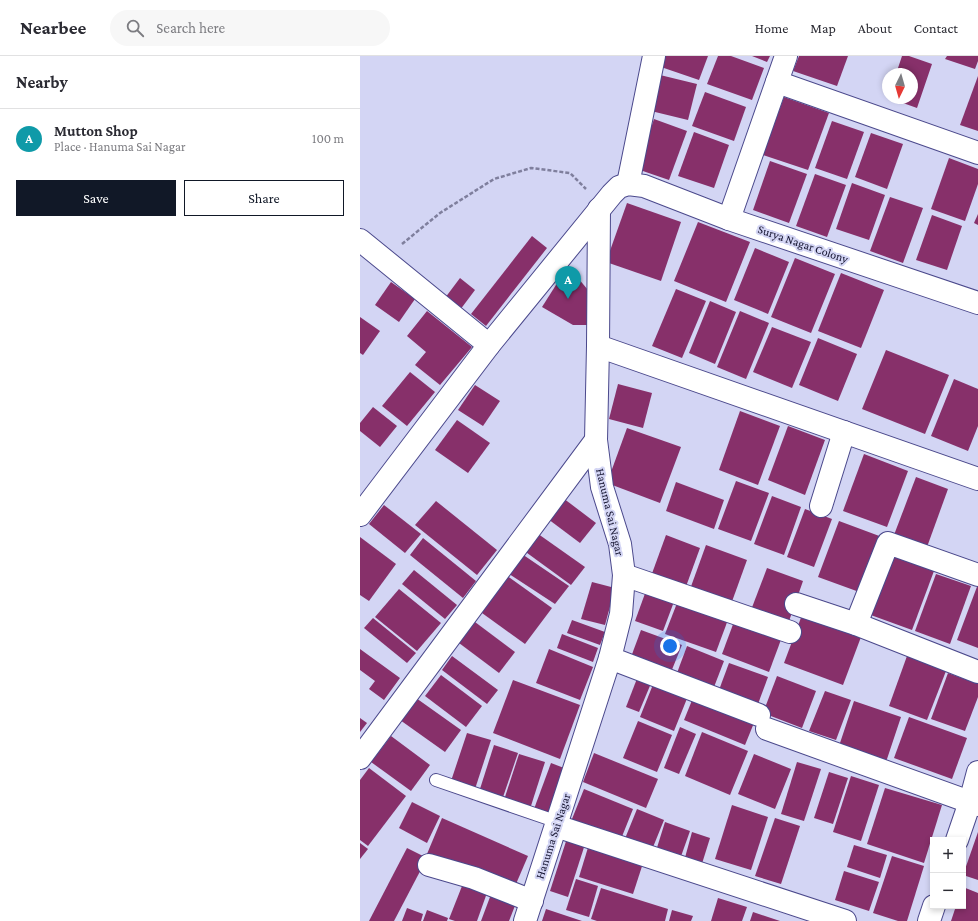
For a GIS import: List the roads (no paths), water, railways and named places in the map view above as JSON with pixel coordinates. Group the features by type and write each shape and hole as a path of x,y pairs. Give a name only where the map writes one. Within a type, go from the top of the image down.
{"street":[{"path":"360,515 489,345 599,209 619,187 628,184 654,56"},
{"path":"729,218 786,56"},
{"path":"777,82 978,153"},
{"name":"Surya Nagar Colony","path":"628,184 644,186 729,218 978,303"},
{"name":"Hanuma Sai Nagar","path":"525,921 610,658 621,614 624,575 620,544 602,487 596,440 599,209"},
{"path":"362,247 384,259 489,345"},
{"path":"598,346 978,479"},
{"path":"821,506 844,432"},
{"path":"360,758 596,440"},
{"path":"856,624 888,543 978,575"},
{"path":"624,575 790,632"},
{"path":"796,604 856,624 978,672"},
{"path":"610,658 763,722 974,804"},
{"path":"958,837 974,804 978,772"},
{"path":"557,824 845,921"},
{"path":"429,865 474,878 532,900"},
{"path":"928,921 933,909"}],"lane":[{"path":"436,780 557,824"}],"place":[{"name":"Mutton Shop","path":"568,299"}]}
